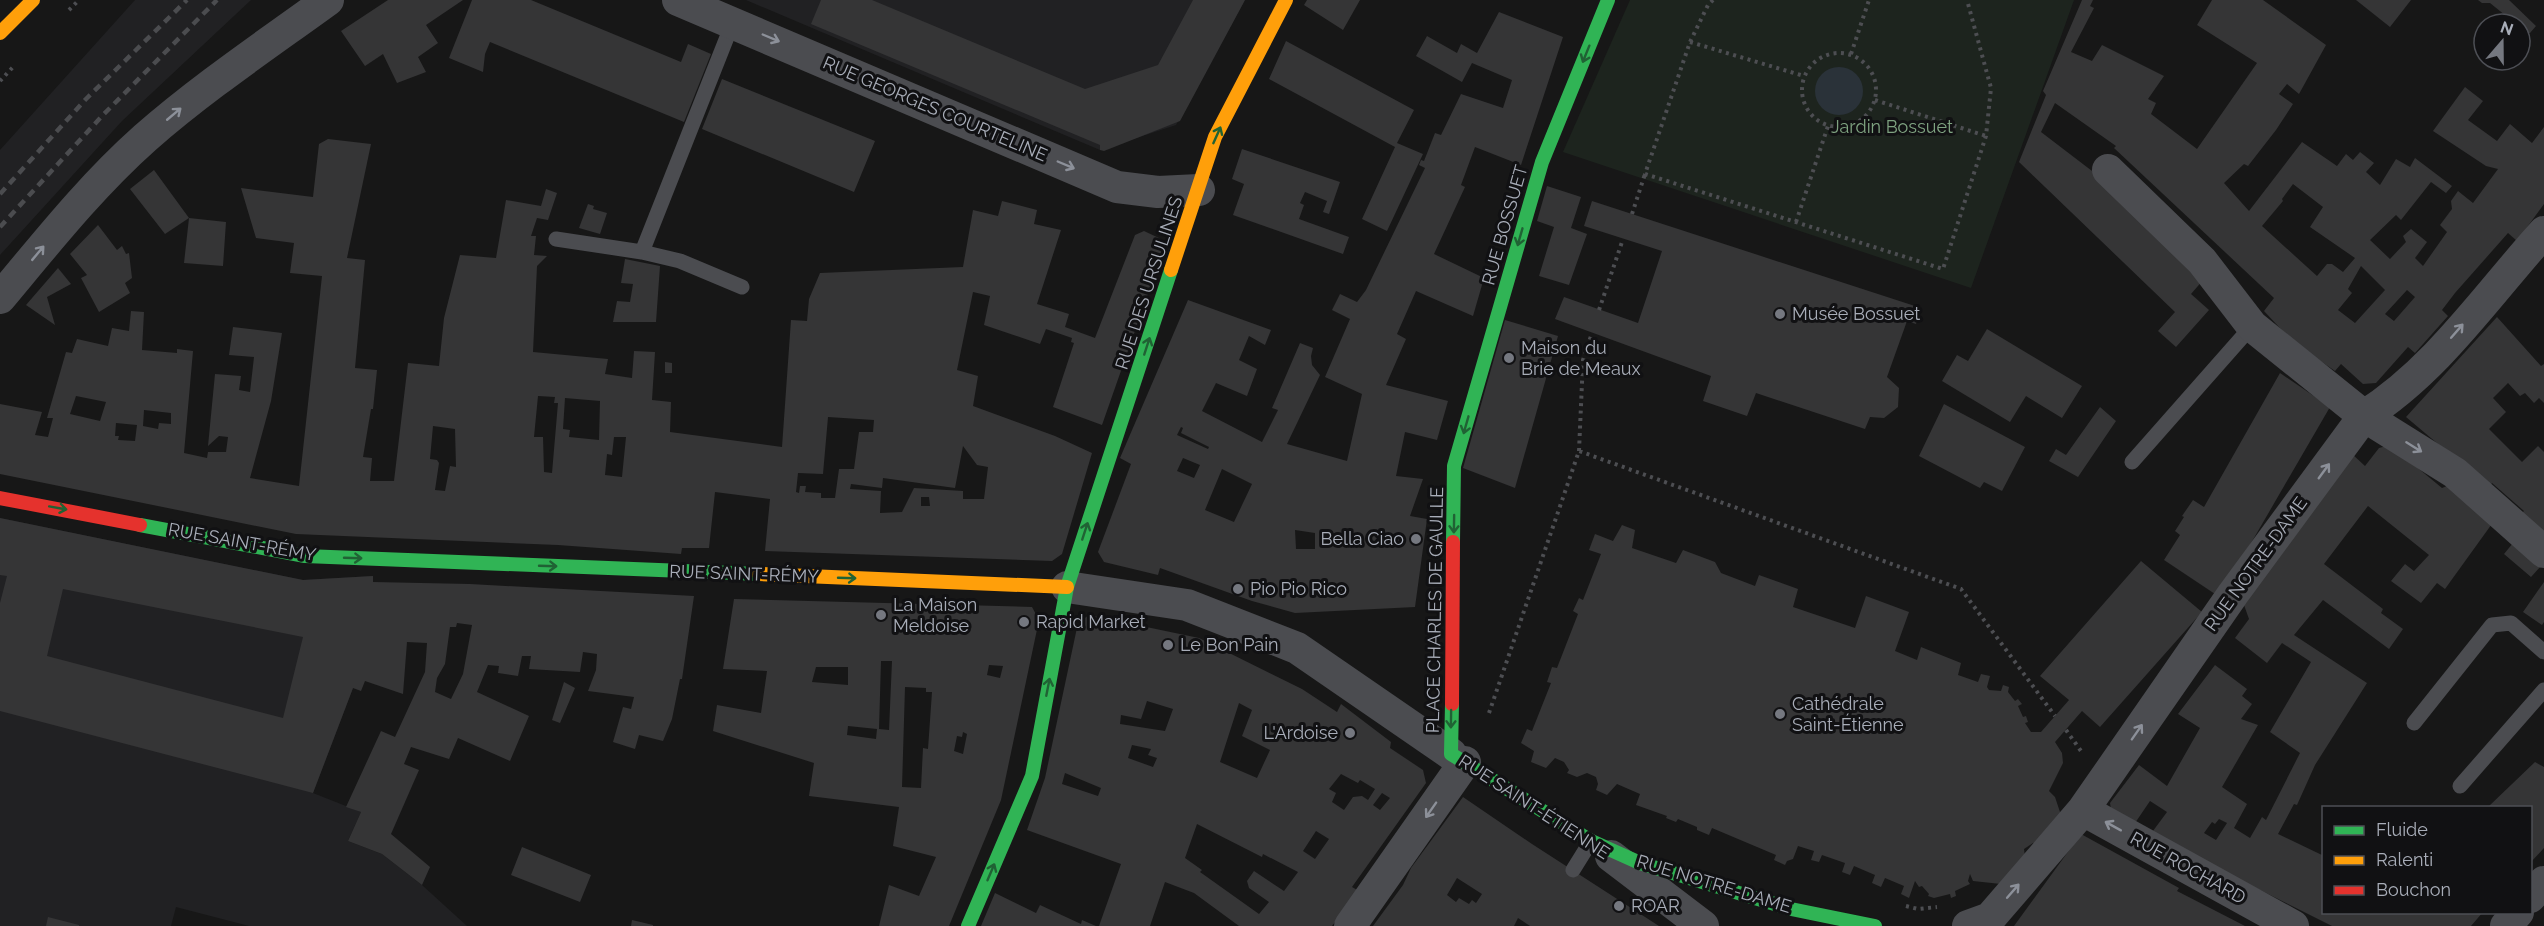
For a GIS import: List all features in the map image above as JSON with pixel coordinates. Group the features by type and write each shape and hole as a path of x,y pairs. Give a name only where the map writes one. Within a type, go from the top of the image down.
{"street":[{"path":"2,28 33,0"},
{"path":"0,298 72,212 143,140 205,88 328,0"},
{"name":"RUE GEORGES COURTELINE","path":"678,0 1117,187 1158,192 1198,190"},
{"name":"RUE DES URSULINES","path":"968,926 1032,776 1067,587 1215,138 1286,0"},
{"name":"RUE BOSSUET","path":"1454,466 1542,162 1608,0"},
{"path":"2108,170 2202,261 2252,326 2364,416 2455,473 2544,552"},
{"name":"RUE NOTRE-DAME","path":"1981,923 2084,810 2233,594 2364,416 2395,397 2434,358 2544,232"},
{"name":"PLACE CHARLES DE GAULLE","path":"1454,466 1458,758"},
{"name":"RUE SAINT-RÉMY","path":"0,498 306,556 1067,587 1187,605 1297,648 1458,758"},
{"path":"1350,926 1458,758"},
{"name":"RUE SAINT-ÉTIENNE","path":"1458,758 1592,841 1703,926"},
{"name":"RUE ROCHARD","path":"2084,810 2272,922"},
{"name":"RUE NOTRE-DAME","path":"1592,841 1640,863 1709,885 1791,909 1875,926"},
{"path":"2532,895 2544,882"},
{"path":"2506,926 2516,914"}],"lane":[{"path":"642,252 733,22"},
{"path":"556,239 642,252 680,261 742,287"},
{"path":"2132,462 2252,326"},
{"path":"2414,723 2492,625 2511,623 2544,652"},
{"path":"2460,786 2544,690"},
{"path":"1573,870 1592,841"}],"path":[{"path":"1632,214 1690,42 1708,5 1713,0"},
{"path":"1851,54 1869,0"},
{"path":"1645,174 1943,269 1986,136 1991,88 1967,0"},
{"path":"1690,42 1804,76"},
{"path":"1828,53 1851,54 1869,67 1877,88 1875,99 1862,119 1840,128 1828,126 1808,112 1801,88 1804,76 1809,66 1828,53"},
{"path":"1875,99 1986,136"},
{"path":"1796,222 1828,126"},
{"path":"1599,310 1623,239"},
{"path":"1458,758 1480,742 1579,451 1583,360 1592,333"},
{"path":"1579,451 1961,589 2055,716"},
{"path":"1897,904 1918,909 1939,907"}],"shaded area":[{"path":"135,0 251,0 122,121 0,255 0,150"},
{"path":"746,0 1245,0 1176,125 1100,150"},
{"path":"1839,67 1856,74 1863,91 1856,108 1839,115 1822,108 1815,91 1822,74"},
{"path":"0,518 303,580 373,576 366,654 313,793 361,812 348,841 382,854 422,885 467,926 249,926 176,907 171,926 0,926"}],"green space":[{"name":"Jardin Bossuet","path":"1630,0 2074,0 1971,288 1563,152"}],"building":[{"path":"388,0 463,0 426,25 438,43 418,57 426,72 397,83 383,54 365,66 341,31"},
{"path":"472,0 531,0 681,62 688,44 711,54 684,122 490,42 485,54 483,72 449,58"},
{"path":"821,0 872,0 1085,89 1158,65 1193,0 1245,0 1180,121 1104,151 1100,150 1100,145 811,24"},
{"path":"1307,0 1360,0 1343,30 1304,5"},
{"path":"2082,0 2093,0 2090,6 2094,8 2071,52 2092,61 2102,45 2164,76 2148,99 2156,103 2151,114 2197,149 2257,63 2197,25 2212,0 2263,0 2326,45 2299,94 2287,84 2279,94 2293,104 2276,130 2248,166 2244,164 2224,183 2249,211 2302,142 2337,166 2346,154 2353,160 2360,152 2374,163 2366,172 2380,185 2396,159 2410,167 2415,158 2452,186 2446,193 2431,182 2401,220 2396,215 2370,240 2390,259 2406,242 2403,236 2411,229 2427,242 2415,258 2423,266 2447,232 2440,225 2452,209 2451,201 2458,191 2473,203 2498,169 2486,166 2433,131 2465,87 2483,101 2468,120 2497,141 2510,124 2532,143 2544,127 2544,204 2517,241 2508,233 2455,293 2442,310 2448,316 2415,353 2408,347 2376,383 2363,384 2341,364 2335,371 2293,342 2264,311 2274,298 2114,148 2116,146 2055,103 2041,132 2096,174 2204,279 2191,294 2209,310 2176,347 2158,331 2175,312 2019,162 2046,95 2043,91","holes":["2293,184 2323,207 2310,227 2355,258 2343,272 2332,264 2327,264 2317,276 2262,226 2283,201 2282,199","2361,266 2385,290 2355,323 2338,310 2352,293 2348,289","2407,290 2415,297 2394,321 2385,314"]},
{"path":"2356,0 2411,0 2390,27"},
{"path":"2478,0 2509,0 2521,12 2501,12 2490,3 2482,3"},
{"path":"1499,12 1563,37 1521,165 1475,147 1461,185 1465,187 1434,254 1484,278 1473,316 1416,291 1397,334 1406,339 1386,385 1448,401 1437,440 1405,432 1396,476 1423,479 1410,516 1427,519 1415,607 1295,613 1252,601 1160,568 1158,575 1104,562 1098,552 1131,464 1120,458 1188,300 1271,330 1265,345 1249,336 1239,360 1257,369 1247,396 1216,383 1202,411 1262,442 1278,410 1272,408 1300,343 1313,348 1312,365 1320,375 1287,444 1347,461 1362,394 1325,377 1350,319 1332,310 1340,294 1357,302 1366,290 1425,168 1419,165 1421,160 1424,161 1435,133 1441,135 1461,94 1503,108 1512,80 1472,63 1462,82 1416,56 1427,36 1457,53 1461,44 1477,53","holes":["1181,427 1183,428 1181,433 1209,447 1208,449 1177,435","1183,458 1200,465 1194,478 1177,471","1222,469 1252,484 1234,522 1205,510","1295,530 1315,533 1315,549 1296,549"]},
{"path":"1286,41 1414,110 1397,143 1423,154 1387,231 1362,219 1395,147 1269,79"},
{"path":"722,79 875,141 854,192 702,129"},
{"path":"328,139 371,144 347,258 365,260 355,368 377,370 373,409 371,409 363,457 372,458 370,481 394,481 408,363 439,366 444,318 460,255 496,258 506,200 541,206 546,189 557,193 548,220 537,218 531,236 536,236 534,255 547,256 537,266 533,352 608,359 605,374 632,378 634,351 655,352 652,400 671,402 670,432 782,447 791,320 807,321 809,299 820,273 963,267 973,210 998,216 1002,201 1037,210 1034,224 1061,230 1037,304 1069,314 1065,327 1095,338 1135,235 1144,231 1159,238 1164,248 1102,425 1053,407 1074,343 1071,342 1072,338 1046,329 1040,344 984,325 990,296 973,292 957,370 978,376 973,406 1055,436 1092,453 1062,554 1052,561 765,551 770,499 715,492 709,548 682,548 681,554 558,545 296,534 0,474 0,404 42,412 35,435 48,437 53,418 47,418 66,352 72,353 77,339 108,346 112,328 129,331 131,311 144,312 142,350 177,353 177,349 193,351 184,453 207,458 208,452 226,452 228,437 219,436 208,446 215,374 241,376 239,390 250,392 254,357 229,355 233,327 282,333 271,401 250,478 299,486 322,276 290,273 294,243 256,238 241,188 313,197 319,144","holes":["76,396 106,402 100,421 70,414","538,396 555,397 554,403 558,403 552,473 544,472 543,437 534,437","565,398 600,401 599,440 569,437 570,430 563,429","144,410 171,413 171,424 159,423 158,429 143,426","828,417 874,420 873,432 859,432 854,469 839,469 835,498 821,498 821,493 805,492 806,486 800,486 799,493 796,492 798,473 823,474","116,423 137,425 135,441 118,440 119,436 115,436","433,426 455,429 456,467 450,466 445,491 435,490 439,463 437,460 430,459","614,437 626,437 622,477 605,475 607,454 612,455","963,446 977,465 988,467 984,499 963,499 963,491 914,488 902,512 880,513 881,491 850,489 851,484 882,488 883,478 955,488","921,497 929,497 930,506 921,506"]},
{"path":"1242,149 1340,182 1329,214 1323,212 1327,201 1305,192 1300,203 1304,205 1299,219 1349,237 1343,254 1233,215 1244,184 1232,179"},
{"path":"154,170 189,218 165,234 130,189"},
{"path":"1547,186 1581,197 1571,228 1587,234 1569,285 1539,276 1554,227 1537,221"},
{"name":"Musée Bossuet","path":"1592,201 1921,308 1916,324 1907,321 1887,377 1899,388 1898,407 1884,418 1870,417 1865,429 1756,393 1747,416 1703,401 1711,376 1555,319 1564,297 1638,323 1662,251 1584,226"},
{"path":"588,204 594,206 593,209 607,213 600,234 579,228"},
{"path":"189,218 226,222 223,266 184,263"},
{"path":"98,225 117,250 122,246 126,254 129,253 132,278 125,283 130,293 99,312 81,278 87,275 70,254"},
{"path":"625,259 660,266 656,322 613,322 617,301 630,302 633,284 621,283"},
{"path":"58,268 71,284 47,297 55,325 26,305"},
{"path":"2497,317 2541,366 2544,364 2544,403 2539,398 2534,403 2525,393 2520,396 2508,383 2493,398 2506,412 2489,429 2522,462 2538,446 2544,452 2544,534 2520,515 2524,511 2492,483 2489,487 2406,417"},
{"path":"1505,320 1558,336 1515,488 1463,468"},
{"path":"1987,329 2082,386 2062,418 2026,396 2010,422 1942,381 1957,355 1968,361"},
{"path":"665,362 672,363 672,373 665,373"},
{"path":"2280,373 2330,407 2247,550 2215,594 2164,560 2180,535 2175,531 2184,517 2182,516 2193,500 2204,507"},
{"path":"1944,404 2025,447 2002,491 1984,482 1980,488 1919,456"},
{"path":"2100,407 2116,421 2078,477 2049,461 2056,449 2066,455"},
{"path":"2390,445 2442,488 2454,483 2494,521 2445,589 2437,583 2421,603 2391,581 2405,564 2414,571 2429,555 2368,506 2324,564 2383,609 2381,613 2403,629 2389,649 2323,600 2294,635 2367,683 2315,765 2297,805 2294,804 2278,834 2322,855 2322,914 2481,914 2471,926 2332,926 2150,835 2167,812 2150,801 2133,826 2112,815 2110,803 2139,765 2167,786 2200,728 2178,714 2215,665 2247,689 2242,696 2252,704 2241,719 2258,725 2222,787 2247,804 2234,828 2250,838 2262,817 2266,820 2300,753 2270,732 2311,662 2282,643 2267,663 2235,638 2249,619 2244,605 2351,453 2365,466 2379,448","holes":["2219,819 2227,823 2216,840 2204,833 2212,822 2215,824"]},
{"path":"0,518 303,580 373,576 373,582 470,584 694,596 682,679 680,679 672,719 663,741 639,735 635,749 613,742 623,707 631,709 634,697 588,691 596,670 597,654 583,652 580,672 529,669 531,656 522,656 518,676 498,673 499,666 488,665 477,692 529,716 510,761 458,738 449,759 411,747 404,764 419,770 391,834 430,867 422,885 382,854 348,841 361,812 346,807 381,731 395,737 425,672 427,643 407,642 403,694 365,681 361,691 353,688 313,793 0,711 0,603 7,576 0,575","holes":["63,589 303,637 283,718 47,656","457,623 472,625 463,674 451,699 435,692 437,678 445,664 450,627 456,627"]},
{"name":"Cathédrale Saint-Étienne","path":"1622,525 1635,530 1632,548 1676,563 1683,550 1715,562 1721,573 1755,586 1759,575 1798,589 1793,607 1855,628 1866,596 1909,612 1895,651 1917,660 1921,647 1961,663 1958,675 1978,682 1981,674 1990,676 1987,687 1989,690 2001,691 2003,685 2009,687 2008,692 2015,701 2018,699 2022,704 2018,706 2023,717 2026,716 2028,722 2025,723 2031,732 2041,732 2069,700 2040,676 2141,561 2202,612 2100,727 2082,711 2055,742 2062,753 2063,763 2049,791 2055,797 2061,815 2041,842 2033,843 2024,849 2025,857 2001,884 1973,881 1970,874 1968,881 1970,884 1955,891 1956,896 1951,898 1950,894 1934,898 1928,896 1929,894 1915,881 1909,898 1901,894 1904,886 1885,878 1881,887 1872,883 1875,875 1854,866 1850,875 1842,872 1845,863 1822,855 1819,862 1811,860 1814,851 1798,846 1793,859 1787,861 1785,865 1774,860 1776,855 1712,828 1709,835 1678,819 1676,822 1666,818 1667,816 1636,805 1640,794 1617,784 1607,795 1596,790 1598,784 1596,777 1587,773 1577,777 1567,773 1569,770 1564,762 1555,758 1546,768 1531,762 1534,751 1521,743 1527,729 1532,731 1551,683 1547,682 1552,667 1557,668 1578,614 1573,611 1579,598 1583,600 1601,554 1589,550 1595,534 1613,541"},
{"path":"2513,543 2541,566 2531,577 2504,554"},
{"path":"2544,582 2544,622 2542,625 2523,612"},
{"path":"734,599 1032,607 1039,620 1001,800 949,926 879,926 889,885 919,896 936,857 893,846 899,807 809,796 814,763 713,731 717,705 761,713 767,671 723,669","holes":["881,661 892,661 889,730 879,729","989,665 1003,666 1000,678 987,675","816,667 848,667 848,685 812,682","905,687 926,688 926,692 932,692 928,749 923,748 921,788 902,787","848,726 877,729 876,739 847,735","963,732 967,734 963,754 954,751 957,736 962,737"]},
{"path":"1089,615 1199,638 1302,689 1337,712 1341,704 1391,742 1390,748 1423,770 1426,783 1352,887 1359,891 1332,926 1239,926 1194,893 1165,882 1150,926 1099,926 1121,864 1027,830 1045,778 1078,623","holes":["1147,701 1173,709 1165,731 1120,724 1121,715 1141,719","1239,703 1252,710 1242,736 1270,750 1257,778 1220,762","1132,745 1151,749 1148,755 1157,758 1153,767 1128,758","1065,773 1101,788 1098,796 1062,784","1341,774 1358,783 1360,780 1375,789 1368,800 1362,796 1353,797 1344,810 1332,802 1336,793 1329,789","1382,793 1390,798 1380,810 1373,805","1197,824 1262,857 1263,854 1298,872 1284,891 1254,871 1247,881 1249,888 1269,902 1259,914 1200,872 1202,870 1185,858","1316,831 1329,839 1315,859 1303,851"]},
{"path":"564,682 575,688 560,723 552,720"},
{"path":"2535,762 2544,767 2544,848 2532,861 2532,806 2489,806"},
{"path":"1463,797 1659,926 1530,926 1518,918 1514,926 1373,926 1403,885 1411,868","holes":["1457,878 1482,894 1476,903 1472,900 1469,904 1459,898 1456,902 1447,895"]},
{"path":"2081,834 2179,888 2177,891 2245,926 2014,926"},
{"path":"522,847 591,875 580,902 511,875"},
{"path":"995,893 1036,913 1040,905 1081,924 1082,920 1096,926 981,926"},
{"path":"48,917 79,925 79,926 46,926"},
{"path":"632,920 653,925 653,926 631,926"}],"railway":[{"path":"0,194 86,99 187,0"},
{"path":"0,227 103,115 217,0"}],"traffic: fast":[{"path":"1453,542 1454,466 1542,162 1608,0"},
{"path":"968,926 1032,776 1067,587 1171,270"},
{"path":"140,525 305,556 759,574"},
{"path":"1452,704 1451,754 1591,841 1640,863 1791,909 1875,926"}],"traffic: slow":[{"path":"0,33 33,0"},
{"path":"1171,270 1215,137 1286,0"},
{"path":"759,574 1067,587"}],"traffic: jam":[{"path":"0,498 140,525"},
{"path":"1452,704 1453,542"}],"place":[{"name":"Musée Bossuet","path":"1780,314"},
{"name":"Maison du Brie de Meaux","path":"1509,358"},
{"name":"Bella Ciao","path":"1416,539"},
{"name":"Pio Pio Rico","path":"1238,589"},
{"name":"La Maison Meldoise","path":"881,615"},
{"name":"Rapid Market","path":"1024,622"},
{"name":"Le Bon Pain","path":"1168,645"},
{"name":"Cathédrale Saint-Étienne","path":"1780,714"},
{"name":"L'Ardoise","path":"1350,733"},
{"name":"ROAR","path":"1619,906"}]}
